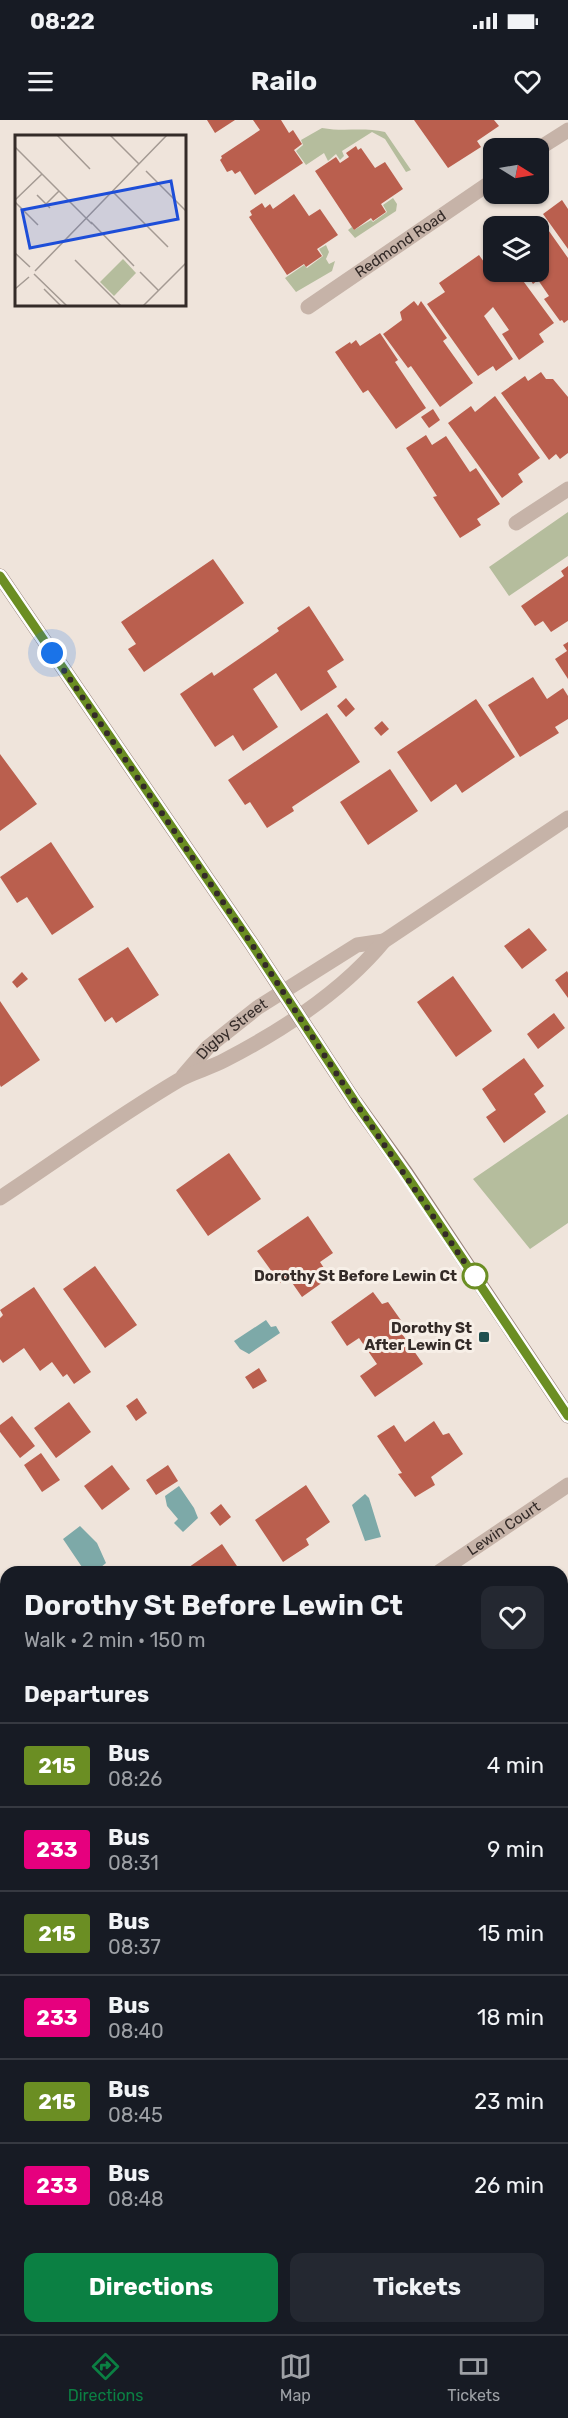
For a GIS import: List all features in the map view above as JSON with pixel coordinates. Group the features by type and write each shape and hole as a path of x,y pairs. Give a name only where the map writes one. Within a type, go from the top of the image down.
{"main road":[{"path":"0,576 568,1416"}],"street":[{"path":"549,142 568,130"},
{"name":"Redmond Road","path":"308,307 483,188"},
{"path":"516,523 568,489"},
{"name":"Digby Street","path":"0,1198 181,1079 239,1053 299,1017 367,962 384,941 568,818"},
{"name":"Digby Street","path":"181,1079 217,1040 256,1008 357,945 384,941"},
{"name":"Lewin Court","path":"448,1566 568,1485"}],"green space":[{"path":"322,128 385,132 411,170 406,172 385,139 372,132 342,151 344,156 340,160 336,154 328,161 324,153 306,165 296,151 303,145 301,140"},
{"path":"393,198 397,204 396,211 355,238 348,230 352,227 354,230 371,220 373,222 387,212 383,205"},
{"path":"326,245 329,252 326,259 329,264 335,261 332,271 296,292 285,278 304,265 307,268 323,256 319,249"},
{"path":"568,512 568,556 509,596 489,567"},
{"path":"568,1114 568,1223 530,1249 473,1179"}],"water":[{"path":"266,1320 271,1327 276,1326 280,1333 249,1354 240,1349 234,1341"},
{"path":"179,1486 198,1518 183,1532 174,1523 178,1519 167,1506 165,1496"},
{"path":"365,1494 369,1498 381,1537 365,1541 352,1505"},
{"path":"80,1526 97,1543 106,1563 102,1566 81,1566 63,1539"}],"building":[{"path":"207,120 235,120 215,133"},
{"path":"253,120 281,120 289,133 293,130 302,144 294,150 303,163 255,195 240,171 235,174 232,170 227,172 220,160 221,156 260,130"},
{"path":"414,120 494,120 499,126 477,141 481,147 448,168"},
{"path":"356,146 358,150 361,148 375,168 385,162 403,189 381,204 386,212 373,221 371,218 354,230 315,171 336,157 340,163 349,157 346,153"},
{"path":"294,194 309,216 320,209 338,235 317,249 322,256 306,267 304,264 287,275 249,217 252,215 250,211 262,203 265,208 270,204 273,209"},
{"path":"562,200 568,209 568,249 549,222 549,216 543,214"},
{"path":"549,231 568,258 568,320 564,323 544,299 549,296 539,282 549,282"},
{"path":"479,255 483,261 483,282 524,282 554,323 539,334 544,342 519,360 502,334 509,330 493,307 484,316 513,359 496,371 493,366 478,376 427,304 445,292 439,283"},
{"path":"414,301 418,306 421,301 447,338 443,341 473,383 440,407 411,366 408,368 383,334 402,320 400,312"},
{"path":"380,333 398,360 395,362 426,408 396,429 368,390 363,393 335,352 356,340 360,346"},
{"path":"541,372 546,379 553,379 568,397 568,453 560,459 556,454 549,460 501,393 525,376 528,381"},
{"path":"495,396 540,458 518,474 523,482 502,498 448,423 471,406 475,412"},
{"path":"433,409 440,420 429,428 421,417"},
{"path":"426,435 432,445 446,436 470,472 476,468 500,504 477,519 481,525 460,538 433,497 437,496 406,448"},
{"path":"213,559 244,603 144,672 128,649 136,644 121,622"},
{"path":"568,566 568,621 551,632 543,621 535,626 521,606 564,576 561,571"},
{"path":"309,606 344,660 327,671 337,687 301,711 276,673 253,689 278,727 243,751 233,735 215,747 180,694 212,672 214,676 279,631 277,628"},
{"path":"568,642 568,679 555,659 567,651 563,645"},
{"path":"533,677 547,699 563,688 568,696 568,719 555,727 559,733 520,757 488,705"},
{"path":"346,698 355,709 346,717 337,706"},
{"path":"476,699 515,757 462,793 456,784 431,802 397,752"},
{"path":"327,713 360,762 292,807 294,811 267,828 250,802 245,805 228,780"},
{"path":"382,721 389,729 381,736 374,728"},
{"path":"0,754 37,804 0,831"},
{"path":"390,769 418,811 368,845 340,802"},
{"path":"51,842 94,907 52,935 27,897 17,903 0,877"},
{"path":"529,928 547,950 522,969 504,946"},
{"path":"128,947 159,995 116,1023 112,1017 105,1022 78,979"},
{"path":"567,971 568,973 568,998 555,980"},
{"path":"22,972 28,979 17,988 12,982"},
{"path":"453,976 492,1031 456,1057 417,1002"},
{"path":"0,1001 40,1060 1,1087 0,1085"},
{"path":"554,1013 565,1028 538,1049 527,1034"},
{"path":"524,1058 544,1086 534,1094 546,1112 504,1143 486,1117 496,1110 482,1089"},
{"path":"229,1153 261,1199 208,1236 176,1190"},
{"path":"308,1216 333,1253 320,1262 330,1277 302,1297 288,1277 280,1283 257,1251"},
{"path":"95,1266 137,1325 105,1348 63,1289"},
{"path":"34,1287 91,1372 74,1384 67,1374 63,1377 52,1362 40,1371 24,1348 3,1363 0,1359 0,1318 3,1315 0,1310"},
{"path":"373,1292 382,1304 388,1302 405,1326 400,1331 423,1364 375,1397 360,1376 377,1364 359,1338 347,1346 331,1322"},
{"path":"259,1368 267,1381 253,1389 245,1377"},
{"path":"137,1398 147,1413 136,1421 126,1406"},
{"path":"69,1402 91,1432 56,1458 34,1428"},
{"path":"12,1416 35,1446 20,1458 0,1432 0,1425"},
{"path":"434,1421 443,1435 449,1433 463,1454 431,1477 435,1485 415,1497 398,1474 402,1473 377,1436 394,1425 405,1442"},
{"path":"41,1453 60,1480 42,1492 24,1465"},
{"path":"112,1465 130,1489 102,1510 84,1486"},
{"path":"168,1465 178,1481 156,1495 146,1480"},
{"path":"306,1485 330,1522 306,1539 309,1545 283,1562 255,1520"},
{"path":"221,1504 231,1517 220,1526 210,1513"},
{"path":"222,1544 237,1566 191,1566"}],"bus line":[{"name":"215","path":"0,576 251,943 355,1102 568,1416"}],"place":[{"name":"Dorothy St Before Lewin Ct","path":"475,1276"},
{"name":"Dorothy St After Lewin Ct","path":"484,1337"}],"route":[{"path":"52,653 251,943 355,1102 480,1285 475,1276"}]}
